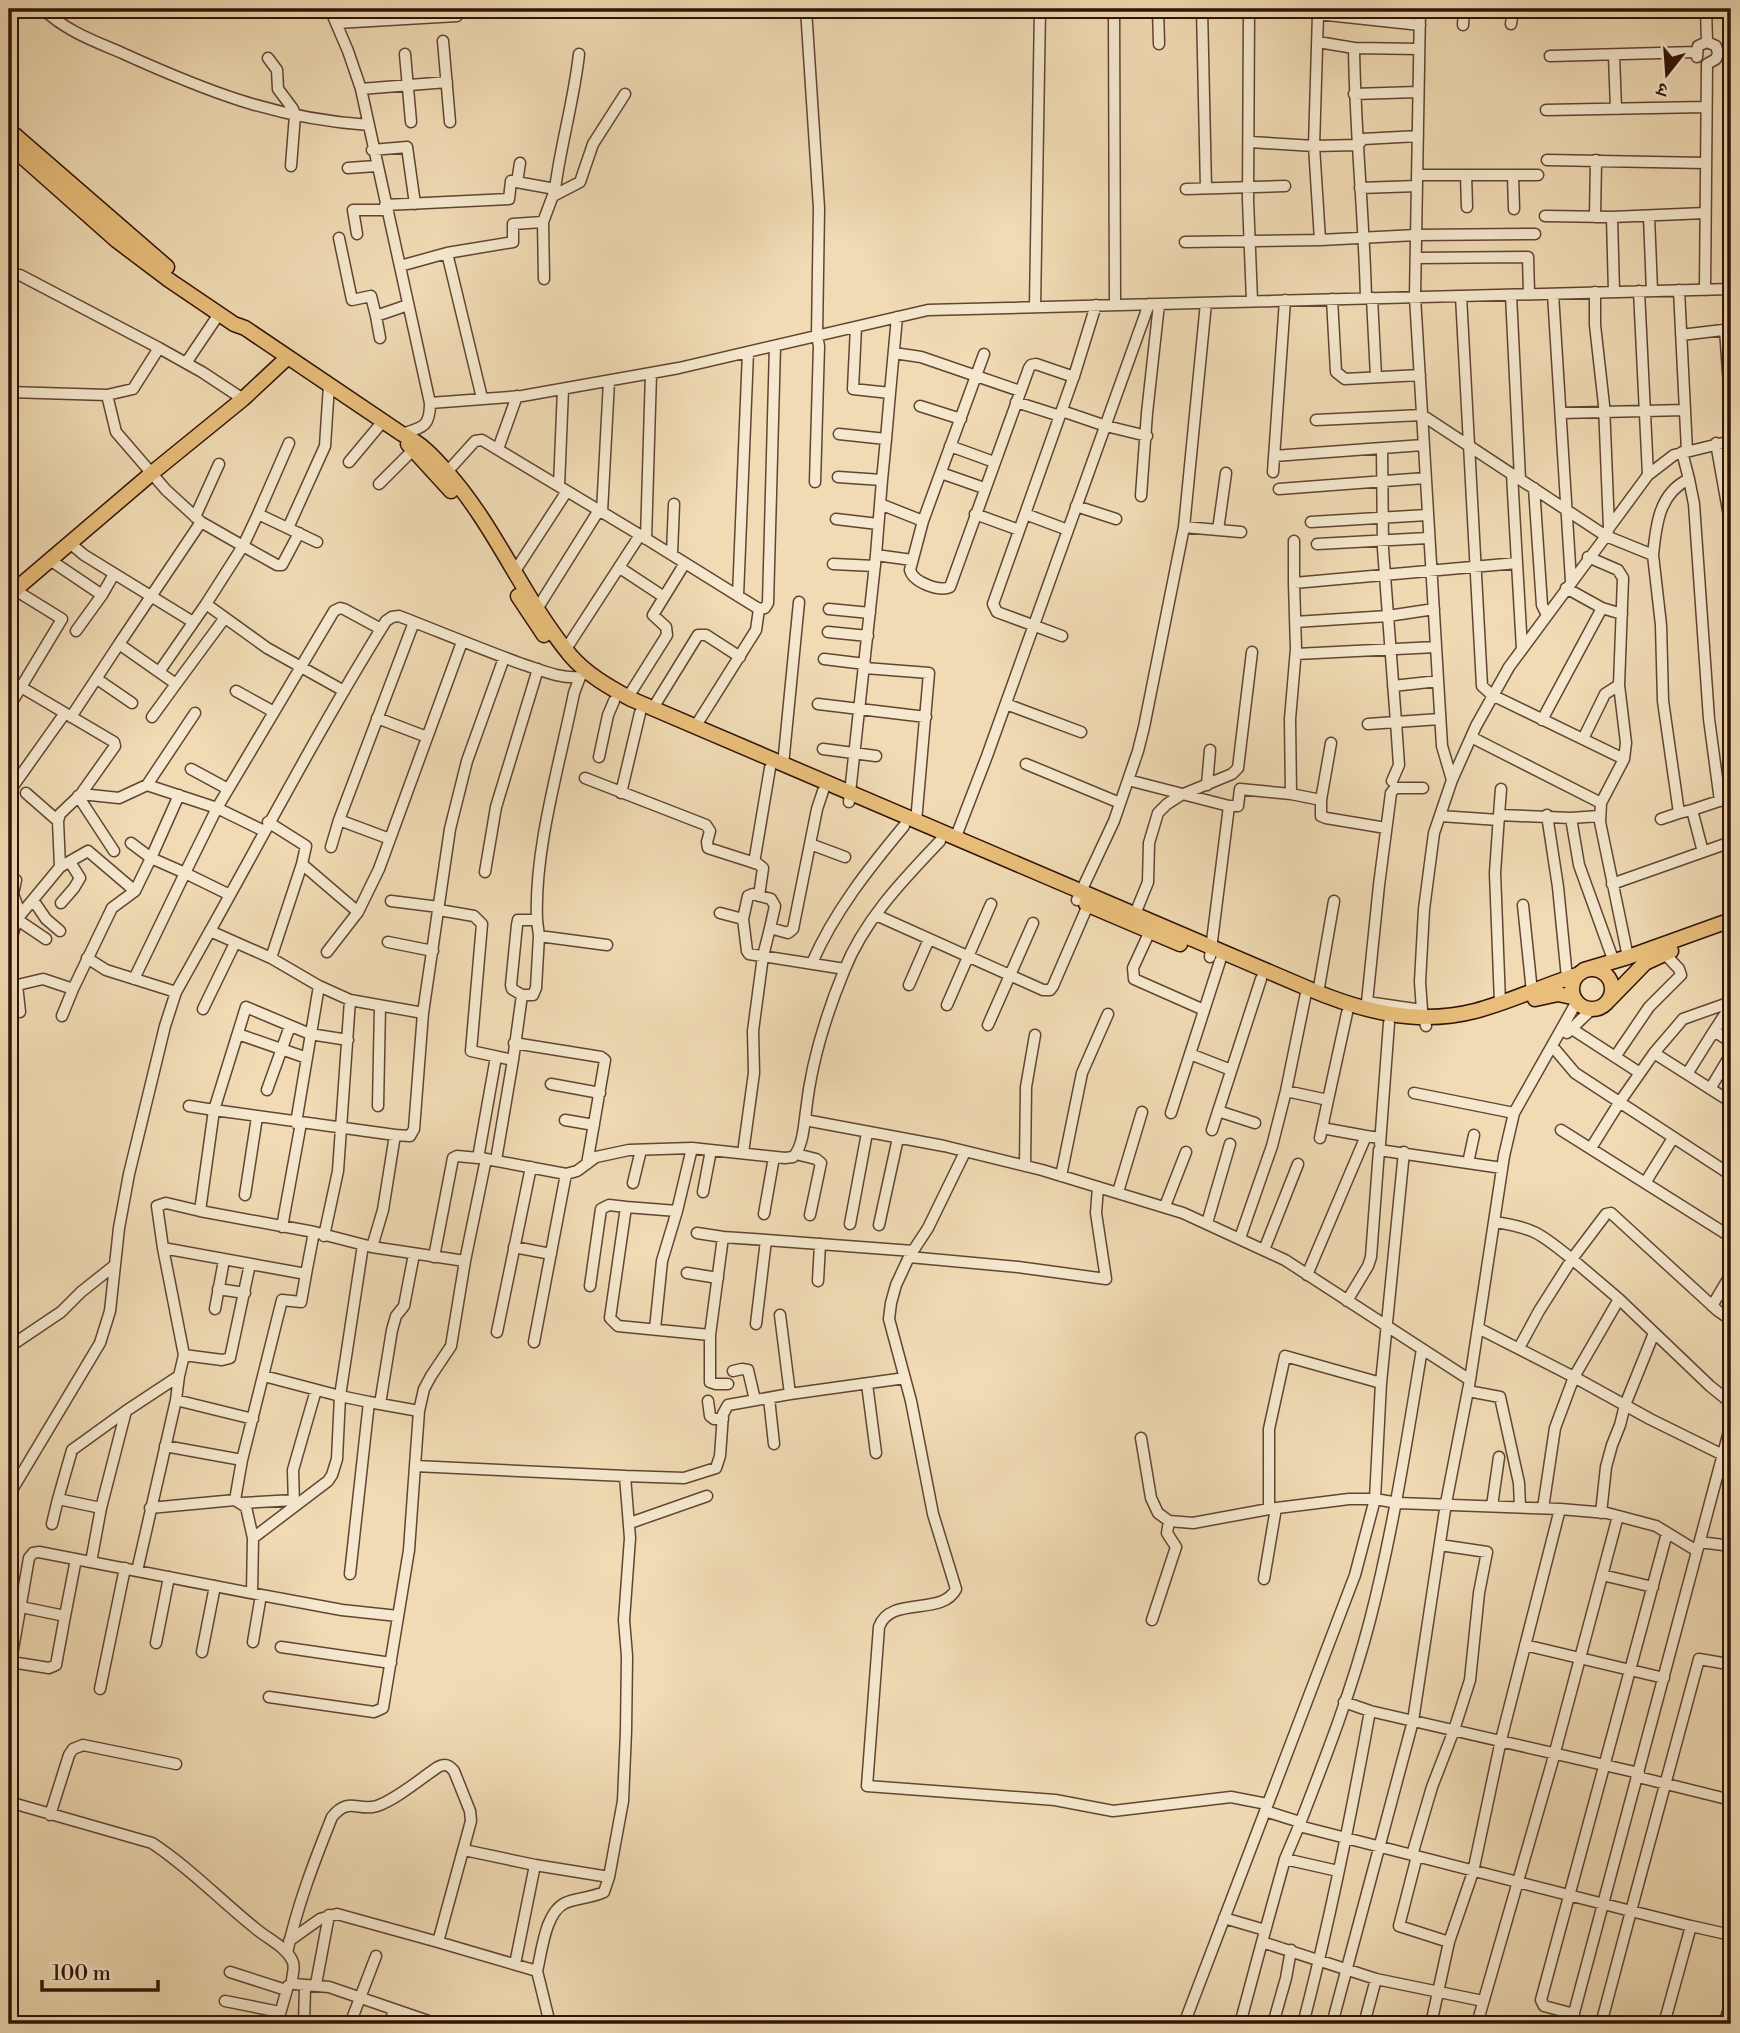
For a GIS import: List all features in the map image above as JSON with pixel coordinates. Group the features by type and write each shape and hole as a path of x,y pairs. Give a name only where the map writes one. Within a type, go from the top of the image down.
{"main road":[{"path":"9,130 174,274 237,319 245,328"},
{"path":"9,145 116,240 169,280 416,441 447,472 484,519 537,608 584,674"},
{"path":"12,592 243,399 288,357"},
{"path":"402,434 477,522 532,619 565,662 621,699 910,824 955,839 1150,931 1310,993 1347,1013 1366,1010 1389,1023 1424,1017 1455,1024 1547,995 1558,994 1591,1010 1598,1009 1645,963 1731,929"},
{"path":"647,711 695,727 822,791 850,798"},
{"path":"910,824 940,841 1082,899 1135,914 1261,979 1388,1014 1453,1016 1532,992 1731,920"},
{"path":"1574,1000 1571,985 1576,975 1597,969 1608,976 1612,988 1609,1000"}],"street":[{"path":"43,9 73,31 190,84 295,115 330,122 369,125"},
{"path":"330,9 361,89 372,150 430,402 430,416 423,427 402,434"},
{"path":"366,9 368,21"},
{"path":"806,9 819,208 815,482"},
{"path":"1035,307 1040,9"},
{"path":"1114,9 1115,305"},
{"path":"1158,9 1159,44"},
{"path":"1206,188 1202,10 1248,9 1248,187 1252,301"},
{"path":"1420,9 1415,297 1442,746 1452,780"},
{"path":"1463,25 1464,9"},
{"path":"1511,24 1513,9"},
{"path":"1706,9 1707,42"},
{"path":"1320,240 1314,146 1318,14 1371,14 1420,25"},
{"path":"337,23 457,16"},
{"path":"443,41 450,122"},
{"path":"1318,42 1354,48 1419,49"},
{"path":"1707,42 1713,44 1718,53 1713,62 1707,64 1698,59 1696,52 1698,46 1707,42"},
{"path":"1354,48 1360,188 1376,377"},
{"path":"1550,56 1696,52"},
{"path":"1718,53 1731,53"},
{"path":"405,54 411,122"},
{"path":"544,279 543,222 554,192 579,54"},
{"path":"1614,55 1616,109"},
{"path":"268,58 277,70 278,89 295,115 291,166"},
{"path":"1705,290 1707,64"},
{"path":"361,89 447,82"},
{"path":"1354,94 1417,92"},
{"path":"357,234 353,210 509,199 512,181 554,192 580,182 597,135 625,94"},
{"path":"1546,110 1706,107"},
{"path":"1250,142 1314,146 1358,145 1363,139 1418,136"},
{"path":"372,150 407,147 415,204"},
{"path":"1547,160 1705,163"},
{"path":"1595,217 1597,160"},
{"path":"517,182 520,163"},
{"path":"348,168 376,166"},
{"path":"1360,188 1466,175 1538,175"},
{"path":"1466,175 1467,207"},
{"path":"1513,175 1514,209"},
{"path":"1186,189 1284,186"},
{"path":"1545,216 1612,217 1705,213"},
{"path":"1649,216 1652,291"},
{"path":"1612,217 1614,292"},
{"path":"400,266 447,253 513,242 513,224 543,222"},
{"path":"1185,242 1535,234"},
{"path":"339,238 352,300 371,296 380,338"},
{"path":"447,253 482,398"},
{"path":"1416,258 1528,257 1529,294"},
{"path":"20,275 186,363 243,399"},
{"path":"430,402 517,396 609,381 928,310 1731,289"},
{"path":"1661,820 1726,799 1709,719 1694,504 1685,452 1679,290"},
{"path":"1639,291 1648,475"},
{"path":"1595,292 1595,325 1604,411 1607,532"},
{"path":"1553,293 1569,584"},
{"path":"1511,295 1517,563 1522,649"},
{"path":"1461,296 1482,686 1492,695 1624,759"},
{"path":"1332,299 1338,375 1345,379 1420,374"},
{"path":"1273,472 1284,300"},
{"path":"876,915 1043,990 1050,990 1054,986 1082,899 1128,780 1144,727 1184,527 1206,303"},
{"path":"955,839 1076,506 1154,304"},
{"path":"1141,496 1154,304"},
{"path":"376,316 408,305"},
{"path":"1062,636 997,612 993,609 994,598 1074,377 1096,305"},
{"path":"186,363 219,314"},
{"path":"850,798 868,636 897,317"},
{"path":"856,327 853,389 890,393"},
{"path":"1682,335 1728,329 1731,414"},
{"path":"447,472 478,440 498,449 738,596 759,608 765,608 768,603 775,346"},
{"path":"9,392 107,395 133,389 159,348"},
{"path":"738,596 747,352"},
{"path":"894,353 921,357 977,376 1061,414 1147,436"},
{"path":"984,354 923,520 910,570 911,576 941,590 950,587 1031,365 1036,364 1074,377"},
{"path":"566,649 643,537 651,373"},
{"path":"537,608 601,511 609,381"},
{"path":"107,395 116,432 198,519 277,565 282,565 325,446 329,385"},
{"path":"515,571 563,489 563,389"},
{"path":"498,449 517,396"},
{"path":"920,406 961,419"},
{"path":"1561,413 1685,410"},
{"path":"1316,420 1422,415 1567,510 1653,555"},
{"path":"349,462 384,420"},
{"path":"839,434 886,439"},
{"path":"1424,1017 1420,982 1424,909 1434,833 1452,780 1492,695 1546,615 1648,475 1674,455 1731,441"},
{"path":"159,672 243,546 289,443"},
{"path":"1716,443 1731,527"},
{"path":"1274,456 1423,445"},
{"path":"950,446 994,462"},
{"path":"1382,448 1383,542 1399,765 1392,781"},
{"path":"379,484 413,450"},
{"path":"11,789 97,679 151,596 198,519 219,464"},
{"path":"940,473 984,488"},
{"path":"1218,530 1226,473"},
{"path":"838,477 882,480"},
{"path":"1279,489 1425,478"},
{"path":"1679,813 1663,701 1661,625 1653,555 1655,531 1667,497 1677,485 1689,479"},
{"path":"1534,488 1542,605 1546,615"},
{"path":"672,554 674,503"},
{"path":"880,504 923,520"},
{"path":"1076,506 1116,519"},
{"path":"258,514 317,542"},
{"path":"975,514 1019,530"},
{"path":"1025,514 1068,530"},
{"path":"1311,522 1427,515"},
{"path":"836,519 878,524"},
{"path":"1184,527 1241,532"},
{"path":"1317,544 1428,538"},
{"path":"1291,794 1290,719 1296,654 1294,541"},
{"path":"71,544 84,555 193,622"},
{"path":"1588,557 1622,573 1619,685 1626,743 1624,759 1601,803 1599,816 1628,957"},
{"path":"50,560 102,595"},
{"path":"833,564 912,560"},
{"path":"599,757 608,715 668,632 653,615 685,563"},
{"path":"1294,583 1517,563"},
{"path":"620,568 664,597"},
{"path":"76,631 114,573"},
{"path":"1569,584 1602,608 1622,614"},
{"path":"9,707 62,619 12,592"},
{"path":"754,863 776,766 799,602"},
{"path":"206,604 267,648 344,691"},
{"path":"695,727 756,630 759,608"},
{"path":"1542,720 1602,608"},
{"path":"134,979 217,808 337,609 344,609 381,629"},
{"path":"830,609 870,613"},
{"path":"1295,622 1388,616 1434,609"},
{"path":"9,1495 100,1343 110,1311 132,1161 150,1081 176,992 266,827 344,691 391,617 414,622 558,676 584,674 575,693 540,863 536,894 538,936 536,992 533,995 522,995 512,989 511,985 518,920 537,920"},
{"path":"152,718 224,619"},
{"path":"331,847 414,622"},
{"path":"828,632 868,636"},
{"path":"621,793 647,711 698,635 706,635 740,657"},
{"path":"327,951 358,912 370,889 462,642"},
{"path":"119,644 176,684"},
{"path":"1296,654 1436,647"},
{"path":"1135,914 1149,876 1148,848 1154,822 1167,804 1181,795 1232,774 1238,768 1252,652"},
{"path":"189,1106 342,1129 410,1136 414,1129 423,1013 450,829 467,761 505,657"},
{"path":"812,963 824,936 843,906 910,824 926,717 929,673 824,659"},
{"path":"485,872 496,807 538,669"},
{"path":"97,679 132,703"},
{"path":"9,680 115,743 115,748 80,795 60,814 58,821 65,865 80,878 61,903"},
{"path":"1393,686 1438,681"},
{"path":"1583,739 1605,694 1619,685"},
{"path":"236,691 274,712"},
{"path":"818,704 926,717"},
{"path":"1006,704 1082,732"},
{"path":"80,795 119,798 147,785 195,713"},
{"path":"377,718 428,737"},
{"path":"1368,724 1440,719"},
{"path":"1471,737 1601,803"},
{"path":"1332,743 1321,800 1321,816 1386,828"},
{"path":"823,748 876,756"},
{"path":"1207,785 1210,750"},
{"path":"1026,764 1120,803"},
{"path":"191,769 228,789"},
{"path":"585,778 706,825 710,831 708,848 761,866 764,871 760,896"},
{"path":"1128,780 1238,807 1240,789 1321,800"},
{"path":"147,785 217,808 306,846 271,958"},
{"path":"1366,1010 1392,790 1423,789"},
{"path":"1500,1003 1495,885 1501,789"},
{"path":"770,928 788,933 793,929 822,791"},
{"path":"26,793 58,821"},
{"path":"62,1016 87,957 112,908 135,891 179,794"},
{"path":"80,795 114,851"},
{"path":"1171,1113 1204,1010 1214,956 1229,806"},
{"path":"1692,810 1703,852"},
{"path":"1547,815 1576,975"},
{"path":"1440,816 1599,816"},
{"path":"1571,818 1578,865 1614,962"},
{"path":"339,820 390,839"},
{"path":"796,1154 820,1038 845,969 862,934 894,889 940,841"},
{"path":"1612,884 1731,842"},
{"path":"131,843 151,858 230,895"},
{"path":"810,844 845,857"},
{"path":"15,915 33,900 65,865 88,851 135,891"},
{"path":"302,864 358,912"},
{"path":"9,947 15,915 13,894 16,880"},
{"path":"743,1153 754,1073 753,1031 763,956 775,903 760,896 748,896 743,919 747,951 754,956 763,956 812,963 845,969"},
{"path":"33,900 46,919 60,931"},
{"path":"391,901 474,916 480,920 470,1046 475,1053 513,1060"},
{"path":"1240,1238 1272,1146 1334,901"},
{"path":"947,1005 991,904"},
{"path":"1523,905 1532,992"},
{"path":"720,914 743,919"},
{"path":"15,915 46,939"},
{"path":"988,1025 1033,923"},
{"path":"210,931 271,958 319,986 350,1000 423,1013"},
{"path":"1150,931 1133,968 1134,979 1204,1010"},
{"path":"538,936 607,945"},
{"path":"909,985 929,939"},
{"path":"388,942 433,951"},
{"path":"203,1009 234,943"},
{"path":"1615,1057 1649,1007 1681,975 1665,954"},
{"path":"87,957 106,970 176,992"},
{"path":"20,1012 13,986 43,979 74,989"},
{"path":"1212,1130 1261,979"},
{"path":"282,1227 319,986"},
{"path":"269,1697 380,1711 385,1703 409,1550 419,1411 431,1376 452,1346 465,1261 486,1159 513,1060 522,995"},
{"path":"253,1642 257,1594 249,1514 239,1501 242,1460 282,1300 301,1302 306,1275 338,1171 350,1000"},
{"path":"1332,2024 1413,1721 1446,1503 1469,1386 1502,1168 1514,1113 1553,1047 1574,1000"},
{"path":"1687,1074 1731,1004"},
{"path":"1591,1148 1654,1053 1683,1019 1731,1004"},
{"path":"378,1105 380,1006"},
{"path":"200,1211 214,1110 246,1007 310,1034 348,1040"},
{"path":"1553,1047 1591,1010"},
{"path":"1347,1013 1321,1133 1380,1138"},
{"path":"1061,1176 1082,1073 1108,1014"},
{"path":"1347,1301 1368,1266 1373,1248 1389,1023"},
{"path":"267,1090 290,1026"},
{"path":"1572,1029 1640,1073"},
{"path":"1714,1031 1731,1042"},
{"path":"238,1034 307,1058"},
{"path":"1024,1166 1026,1087 1035,1035"},
{"path":"514,1043 601,1057 605,1060 587,1164"},
{"path":"1553,1047 1575,1073 1672,1138 1730,1171"},
{"path":"1654,1053 1731,1102"},
{"path":"1190,1054 1231,1070"},
{"path":"1710,1089 1731,1054"},
{"path":"486,1159 496,1057"},
{"path":"551,1084 600,1093"},
{"path":"1286,1091 1328,1100"},
{"path":"1414,1093 1514,1113"},
{"path":"1218,1111 1255,1123"},
{"path":"1118,1192 1142,1112"},
{"path":"245,1195 257,1117"},
{"path":"565,1120 594,1125"},
{"path":"805,1120 965,1152 1118,1192 1165,1206 1264,1250 1422,1349 1469,1386 1500,1397 1519,1483 1520,1507"},
{"path":"1561,1130 1731,1237"},
{"path":"850,1224 867,1133"},
{"path":"253,1538 294,1503 328,1480 335,1467 341,1396 368,1246 383,1210 395,1135"},
{"path":"1468,1163 1474,1135"},
{"path":"1307,1275 1366,1136"},
{"path":"879,1226 898,1138"},
{"path":"1646,1183 1672,1138"},
{"path":"1207,1223 1230,1144"},
{"path":"434,1257 453,1157 457,1156 566,1174 577,1171 596,1157 629,1150 692,1148 785,1158 796,1154 821,1163 810,1215"},
{"path":"655,1329 662,1261 692,1148"},
{"path":"633,1183 641,1150"},
{"path":"703,1192 711,1150"},
{"path":"1379,1150 1502,1168"},
{"path":"965,1152 928,1228 896,1285 889,1319 905,1378 933,1514 956,1589 952,1597 890,1612 882,1618 879,1626 867,1786 1055,1800 1113,1811 1231,1797 1266,1807 1299,1824 1347,1838 1631,1912 1731,1935"},
{"path":"1165,1206 1186,1152"},
{"path":"1184,2024 1355,1574 1375,1499 1381,1383 1404,1152"},
{"path":"764,1214 774,1157"},
{"path":"1264,1250 1298,1164"},
{"path":"497,1332 531,1167"},
{"path":"534,1342 566,1174"},
{"path":"697,1233 911,1254 1106,1279 1096,1213 1098,1187"},
{"path":"137,1571 184,1355 163,1248 158,1206 166,1203 368,1246 465,1261"},
{"path":"590,1286 601,1209 609,1205 677,1211"},
{"path":"626,1207 610,1318 618,1326 710,1335"},
{"path":"1519,1348 1572,1259 1606,1214 1611,1213 1712,1306 1731,1320"},
{"path":"1495,1222 1519,1226 1541,1234 1619,1299 1731,1403"},
{"path":"723,1237 710,1335 710,1382 728,1384"},
{"path":"756,1324 766,1240"},
{"path":"818,1281 820,1244"},
{"path":"514,1247 551,1254"},
{"path":"163,1248 306,1275"},
{"path":"1373,1248 1394,1249"},
{"path":"350,1574 375,1403 391,1330 396,1316 404,1306 414,1254"},
{"path":"215,1309 224,1260"},
{"path":"184,1355 222,1360 230,1358 250,1264"},
{"path":"9,1347 61,1312 115,1265"},
{"path":"687,1273 718,1278"},
{"path":"1712,1306 1731,1274"},
{"path":"218,1289 245,1293"},
{"path":"1543,1508 1555,1428 1574,1377 1619,1299"},
{"path":"780,1315 790,1394"},
{"path":"1478,1328 1723,1455"},
{"path":"1601,1513 1606,1467 1625,1405 1654,1333"},
{"path":"1240,2024 1285,1859 1344,1702 1370,1622 1398,1503 1422,1349"},
{"path":"1264,1579 1273,1509 1269,1429 1285,1356 1381,1383"},
{"path":"733,1371 748,1370 755,1400"},
{"path":"52,1524 72,1450 179,1376"},
{"path":"264,1376 341,1396 419,1411"},
{"path":"415,1466 640,1475 672,1479 716,1468 720,1456 723,1419 728,1405 905,1378"},
{"path":"867,1384 876,1453"},
{"path":"294,1503 295,1458 316,1390"},
{"path":"769,1398 774,1444"},
{"path":"176,1400 253,1419"},
{"path":"708,1401 710,1416 723,1419"},
{"path":"91,1562 101,1508 126,1411"},
{"path":"1667,1533 1541,2003 1573,2019 1731,1424"},
{"path":"1141,1438 1151,1498 1158,1513 1169,1521 1193,1523 1273,1509 1349,1499 1375,1499 1398,1503 1446,1503 1601,1513 1656,1526 1699,1547 1731,1546"},
{"path":"164,1446 242,1460"},
{"path":"1492,1506 1499,1457"},
{"path":"550,2024 537,1971 550,1923 555,1910 565,1903 604,1892 624,1801 627,1668 624,1620 629,1522 625,1476"},
{"path":"629,1522 707,1496"},
{"path":"58,1499 101,1508"},
{"path":"150,1508 239,1501 294,1503"},
{"path":"1431,2024 1449,1942 1473,1872 1501,1740 1560,1509"},
{"path":"1477,2024 1555,1752 1618,1516"},
{"path":"1152,1620 1176,1547 1167,1533 1169,1521"},
{"path":"1440,1545 1487,1552 1479,1593 1470,1680 1429,1798 1399,1926 1449,1942"},
{"path":"75,1559 57,1665 50,1668 10,1667 29,1558 33,1553 39,1552 342,1610 398,1616"},
{"path":"100,1689 125,1569"},
{"path":"1602,1575 1653,1587"},
{"path":"156,1643 169,1577"},
{"path":"202,1652 215,1586"},
{"path":"21,1607 65,1616"},
{"path":"1525,1645 1664,1678"},
{"path":"281,1647 391,1662"},
{"path":"1601,2024 1699,1658 1730,1664 1731,1652"},
{"path":"1344,1702 1370,1711 1604,1764 1665,1784 1731,1800"},
{"path":"1303,2024 1347,1838 1370,1711"},
{"path":"50,1815 69,1755 77,1746 176,1764"},
{"path":"277,2024 295,1968 288,1947 306,1883 332,1817 346,1806 376,1806 443,1764 454,1771 470,1811 471,1821 438,1942"},
{"path":"9,1802 152,1843 169,1854 253,1927 288,1947"},
{"path":"464,1850 609,1877"},
{"path":"1285,1859 1338,1871"},
{"path":"515,1964 535,1865"},
{"path":"288,1947 329,1915 345,1915 537,1971"},
{"path":"304,2024 329,1915"},
{"path":"1224,1918 1265,1930"},
{"path":"1664,2024 1692,1926"},
{"path":"1262,1941 1376,1979 1483,2001"},
{"path":"1273,2024 1291,1950"},
{"path":"350,2024 376,1956"},
{"path":"230,1972 289,1986 329,1987 437,2024"},
{"path":"1364,2024 1376,1979"},
{"path":"225,2001 280,2012"},
{"path":"1724,2024 1731,2002"},
{"path":"389,2024 394,2011"}]}
